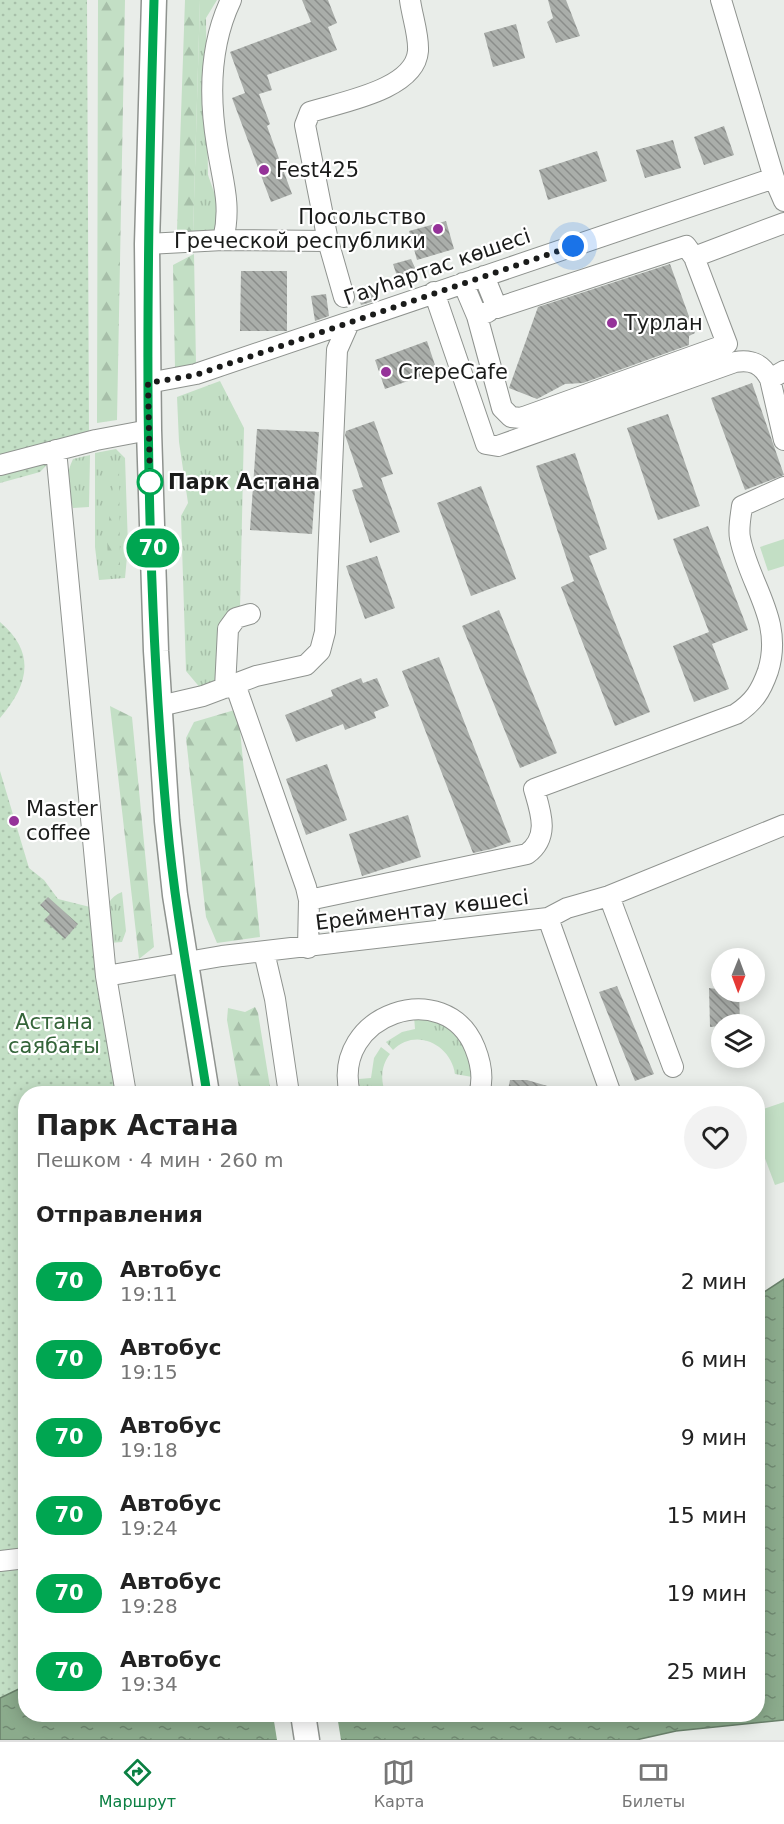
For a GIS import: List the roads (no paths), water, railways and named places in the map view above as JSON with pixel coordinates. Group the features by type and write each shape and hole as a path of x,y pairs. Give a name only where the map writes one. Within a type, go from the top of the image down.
{"main road":[{"path":"154,0 147,244 148,383 160,706 167,821 175,895 206,1086"},
{"path":"304,1722 307,1740"}],"street":[{"path":"223,240 229,212 213,114 216,43 231,0"},
{"path":"344,297 328,242 305,126 310,112 390,87 410,72 418,51 410,0"},
{"path":"721,0 774,178 784,201"},
{"name":"Гауhартас көшесі","path":"148,383 196,375 774,178"},
{"path":"694,257 784,223"},
{"path":"147,244 223,240 328,242"},
{"path":"463,283 477,316 502,408 511,417 521,418 727,344 694,257 686,246 477,316"},
{"path":"484,276 496,308"},
{"path":"435,292 480,432 486,444 498,446 735,362 756,362 777,375 784,440"},
{"path":"160,706 306,665 320,651 325,632 336,350 350,322"},
{"path":"0,465 149,430"},
{"path":"56,450 106,976 125,1086"},
{"path":"309,900 528,854 536,848 542,834 543,820 534,789 736,714 749,705 760,694 773,657 774,633 739,537 742,506 784,487"},
{"path":"250,614 236,618 228,629 230,686 309,900 308,948"},
{"name":"Ерейментау көшесі","path":"106,976 187,962 548,918 567,908 609,896 784,825"},
{"path":"609,896 673,1067"},
{"path":"548,918 608,1086"},
{"path":"264,952 275,999 288,1086"},
{"path":"348,1086 348,1062 355,1043 368,1027 387,1015 409,1009 432,1011 452,1021 464,1031 480,1059 482,1074 480,1086"},
{"path":"0,1561 18,1559"}],"water":[{"path":"784,1279 784,1720 765,1722 765,1291"},
{"path":"18,1689 18,1722 764,1722 676,1731 636,1740 0,1740 0,1698"}],"place":[{"name":"Fest425","path":"264,170"},
{"name":"Посольство Греческой республики","path":"438,229"},
{"name":"Турлан","path":"612,323"},
{"name":"CrepeCafe","path":"386,372"},
{"name":"Парк Астана","path":"150,482"},
{"name":"Master coffee","path":"14,821"}],"park label":[{"name":"Астана саябағы","path":"54,1034"}]}
